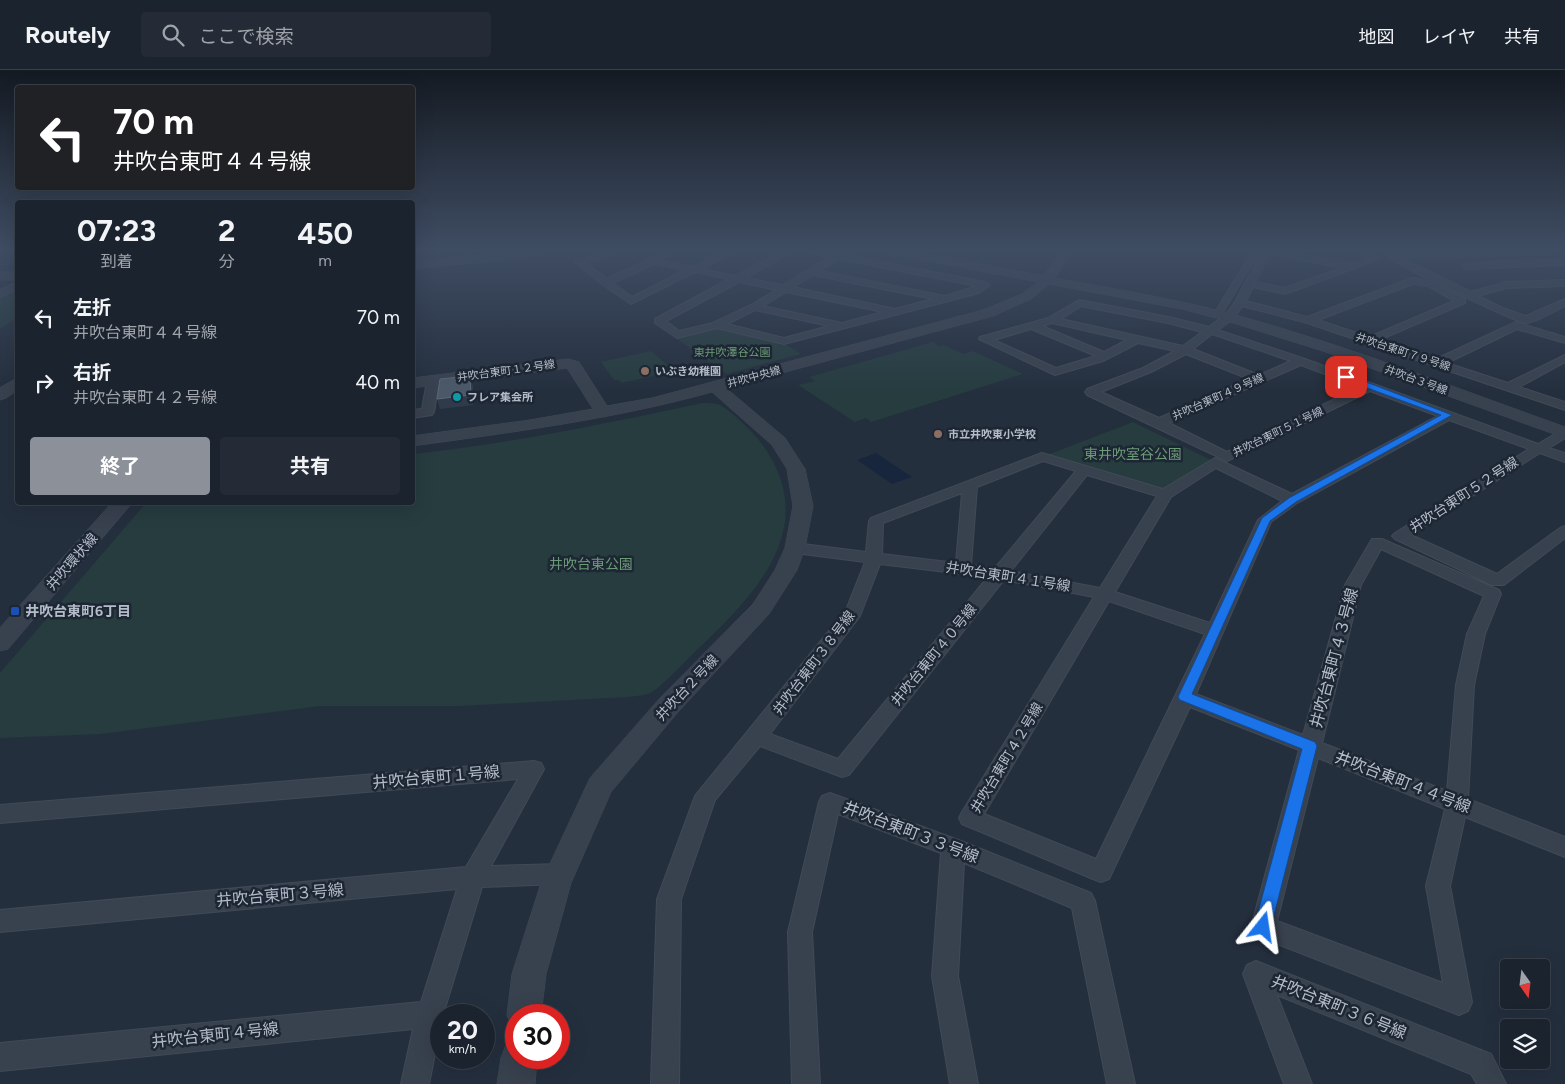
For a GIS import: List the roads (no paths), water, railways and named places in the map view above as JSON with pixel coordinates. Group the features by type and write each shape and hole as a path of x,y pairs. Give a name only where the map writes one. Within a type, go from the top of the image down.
{"street":[{"path":"626,297 631,301 638,297"},
{"path":"704,297 659,321 676,335 717,325 770,297"},
{"path":"828,297 895,312"},
{"path":"938,297 946,299"},
{"path":"717,325 784,340 952,297"},
{"name":"井吹中央線","path":"415,441 530,426 603,413 716,387 988,313 1027,297"},
{"name":"井吹台３号線","path":"1142,297 1184,305 1290,334 1565,432"},
{"path":"1224,315 1233,297"},
{"name":"井吹台東町４９号線","path":"1243,297 1211,330 1185,350 1147,370 1090,392 1159,423 1301,361"},
{"path":"1308,320 1368,297"},
{"path":"1368,340 1462,301 1455,297"},
{"path":"1474,297 1501,311 1526,320 1565,302"},
{"name":"井吹台東町７９号線","path":"1240,302 1308,320 1565,406"},
{"path":"1137,339 1104,356 1054,372 984,339 1052,320 1079,303 1211,330 1565,458"},
{"path":"754,307 840,326"},
{"path":"1052,320 1185,350 1259,379"},
{"path":"1437,363 1516,325 1565,340"},
{"path":"1032,326 1104,356"},
{"path":"1510,387 1565,358"},
{"name":"井吹台東町１２号線","path":"415,382 568,362 574,365 603,413"},
{"path":"415,414 428,412 433,381"},
{"path":"0,395 15,384"},
{"name":"井吹台東町５１号線","path":"1159,423 1226,457 1370,386"},
{"name":"井吹台２号線","path":"525,1004 529,974 560,874 600,786 669,705 761,609 786,570 795,548 803,506 796,469 779,442 716,387"},
{"name":"井吹台東町４２号線","path":"1292,500 1214,462 1166,494 970,818 1101,872 1185,697 1266,520 1292,500 1448,415"},
{"name":"井吹台東町５２号線","path":"1565,432 1400,536 1498,581 1565,531"},
{"name":"井吹台東町３８号線","path":"665,1084 669,899 706,796 756,737 854,612 874,558 876,521 1042,458 1166,494"},
{"name":"井吹台東町４０号線","path":"756,737 842,769 1084,470"},
{"path":"963,569 970,486"},
{"name":"井吹環状線","path":"0,643 121,505"},
{"name":"井吹台東町４３号線","path":"1377,542 1492,594 1476,634 1465,686 1457,803 1438,886 1459,1002 1263,927 1310,746 1353,585 1377,542"},
{"name":"井吹台東町４１号線","path":"795,548 1000,574 1105,594 1215,631"},
{"name":"井吹台東町４４号線","path":"1185,697 1565,847"},
{"name":"井吹台東町１号線","path":"0,814 534,768 473,877 433,1004"},
{"name":"井吹台東町３３号線","path":"806,1084 800,932 830,802 953,848 1083,901 1121,1084"},
{"path":"953,848 945,976 964,1084"},
{"name":"井吹台東町３号線","path":"0,921 473,877 560,874"},
{"name":"井吹台東町３６号線","path":"1298,1084 1256,974 1481,1064 1492,1084"},
{"name":"井吹台東町１号線","path":"415,1084 430,1014"},
{"name":"井吹台東町４号線","path":"0,1056 430,1014"},
{"path":"516,1084 518,1069"}],"water":[{"path":"876,453 912,477 892,484 857,460"}],"place":[{"name":"いぶき幼稚園","path":"645,371"},
{"name":"フレア集会所","path":"457,397"},
{"name":"市立井吹東小学校","path":"938,434"},
{"name":"井吹台東町6丁目","path":"15,611"}],"park label":[{"name":"東井吹澤谷公園","path":"732,352"},
{"name":"東井吹室谷公園","path":"1133,454"},
{"name":"井吹台東公園","path":"591,564"}]}
